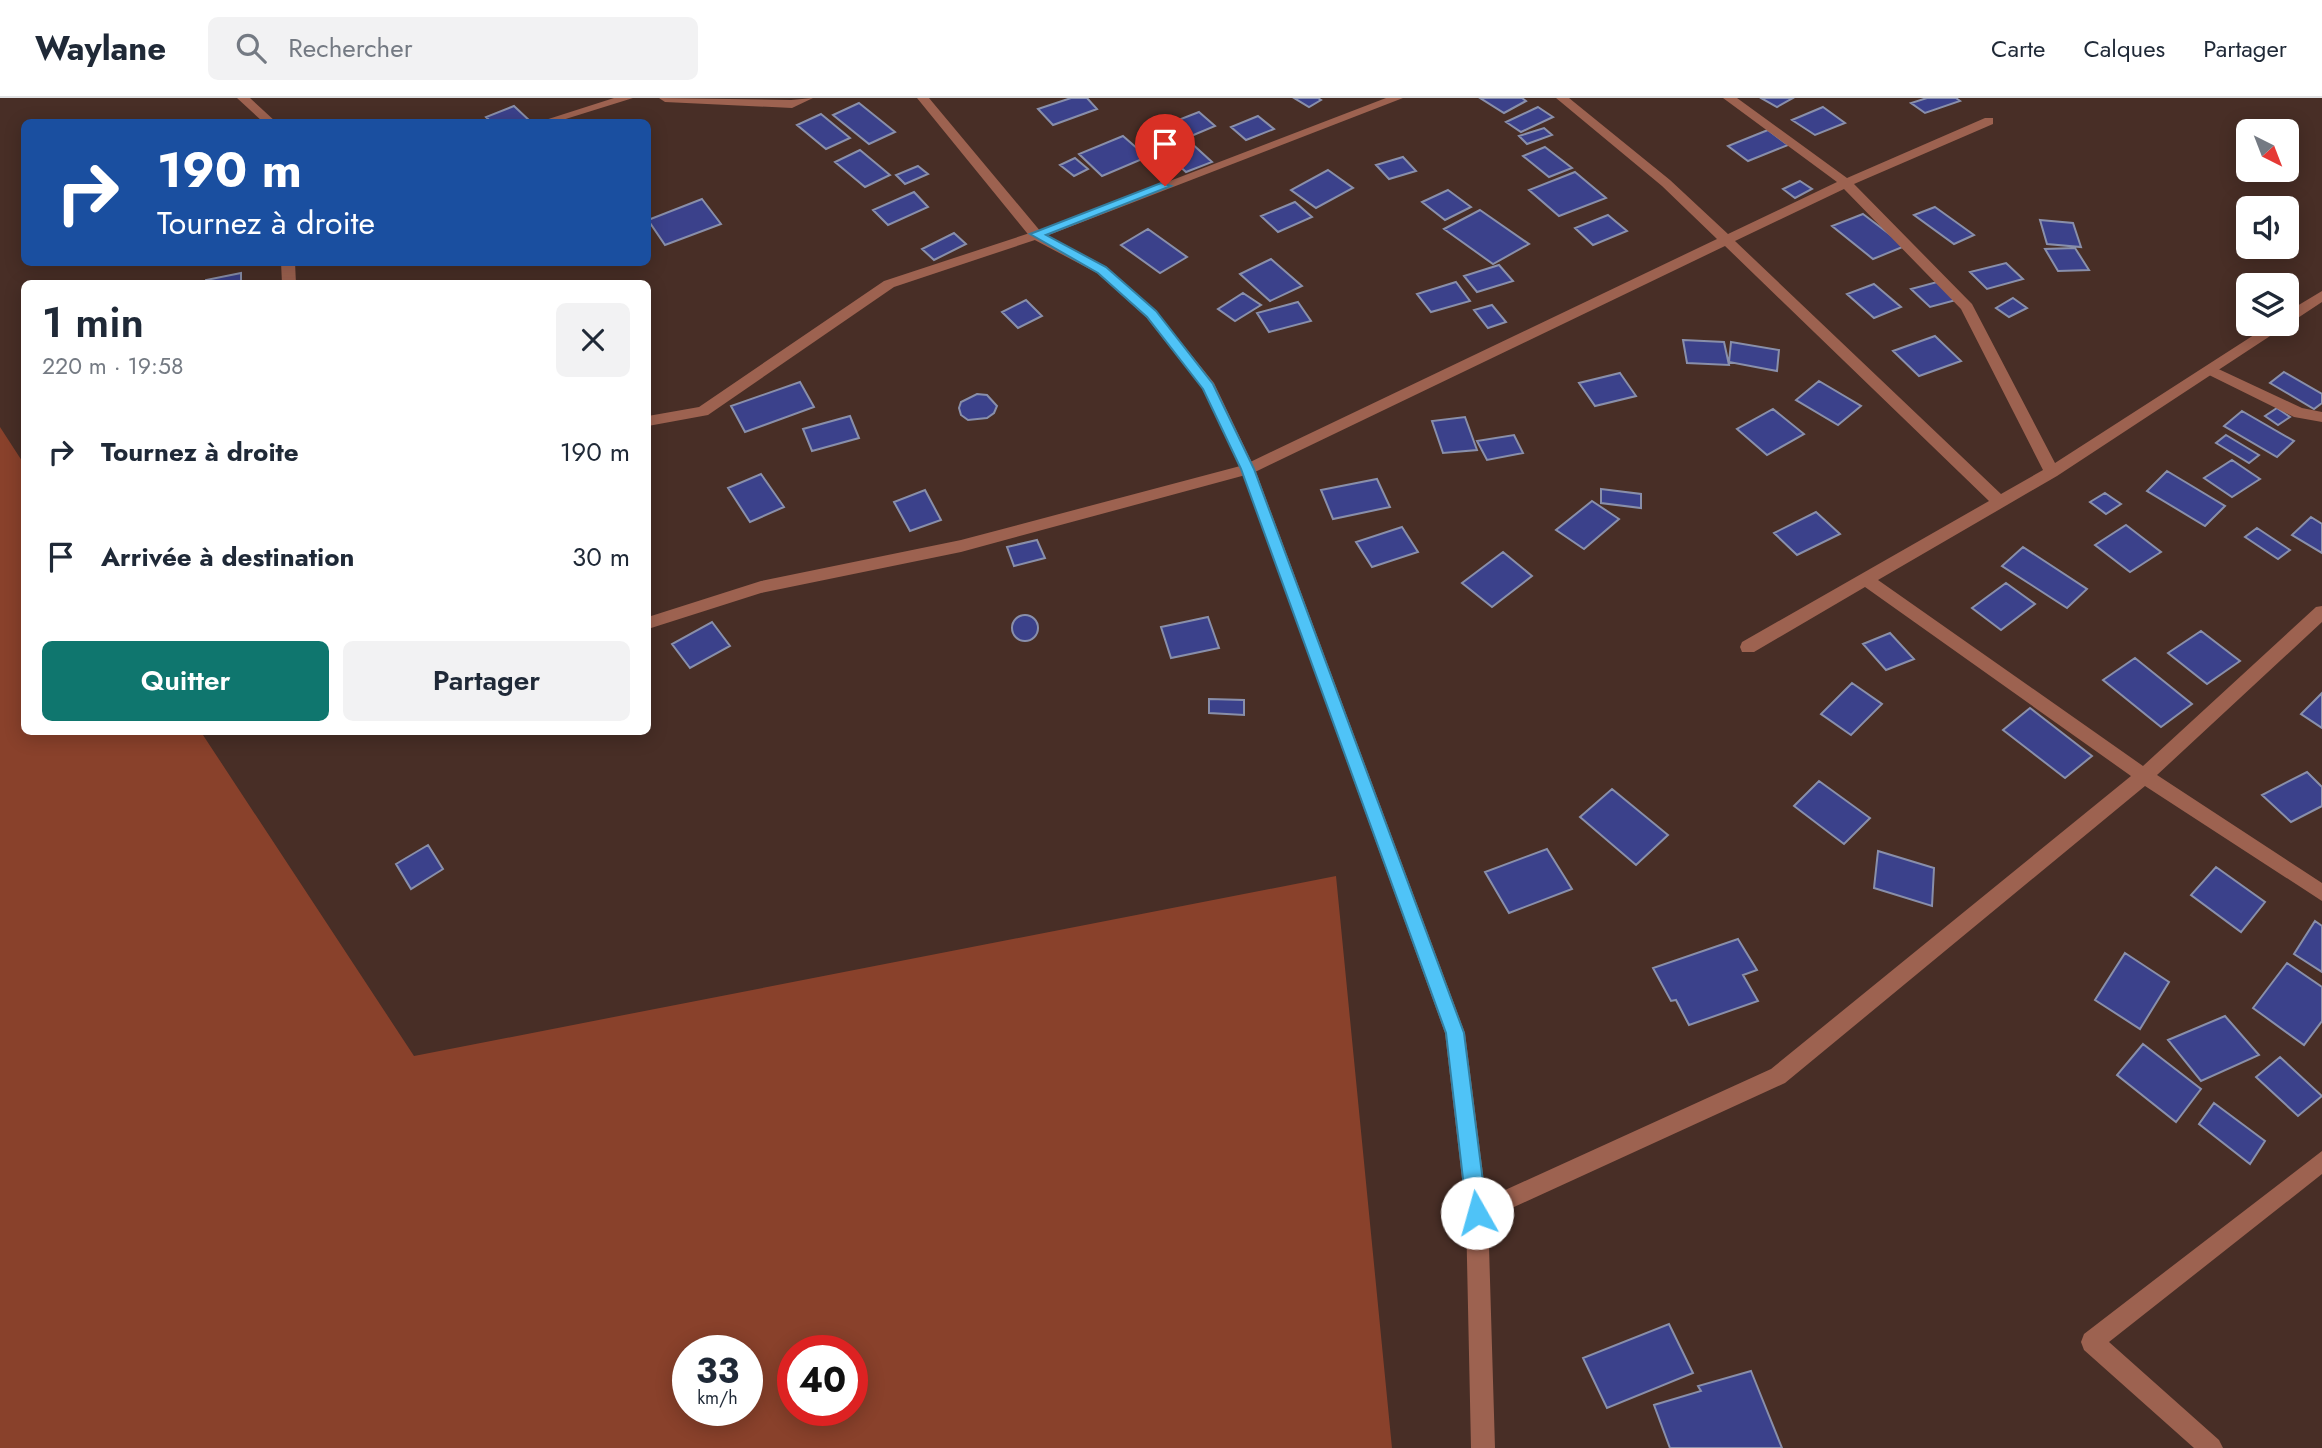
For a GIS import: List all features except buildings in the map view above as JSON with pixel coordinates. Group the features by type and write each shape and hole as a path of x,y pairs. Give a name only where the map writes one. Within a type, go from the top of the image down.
{"street":[{"path":"243,98 267,119"},
{"path":"555,119 627,98"},
{"path":"664,98 792,104 807,98"},
{"path":"923,98 1036,234 1102,270 1151,314 1209,387 1248,469 1455,1033 1477,1213 1483,1448"},
{"path":"651,420 703,411 889,284 1036,234 1396,98"},
{"path":"1562,98 1666,183 2000,502"},
{"path":"1729,98 1846,183 1967,307 2052,472"},
{"path":"651,622 761,587 961,546 1248,469 1846,183 1989,121"},
{"path":"2299,311 2322,296"},
{"path":"1748,647 2052,472 2263,336"},
{"path":"2212,371 2299,413 2322,417"},
{"path":"1866,580 2144,776 2322,893"},
{"path":"1477,1213 1778,1076 2144,776 2322,612"},
{"path":"2211,1448 2092,1342 2322,1161"}],"shaded area":[{"path":"0,427 21,459 21,735 203,735 414,1056 1336,876 1392,1448 0,1448"}],"route":[{"path":"1165,186 1036,234 1102,270 1151,314 1209,387 1248,469 1455,1033 1477,1213"}]}
